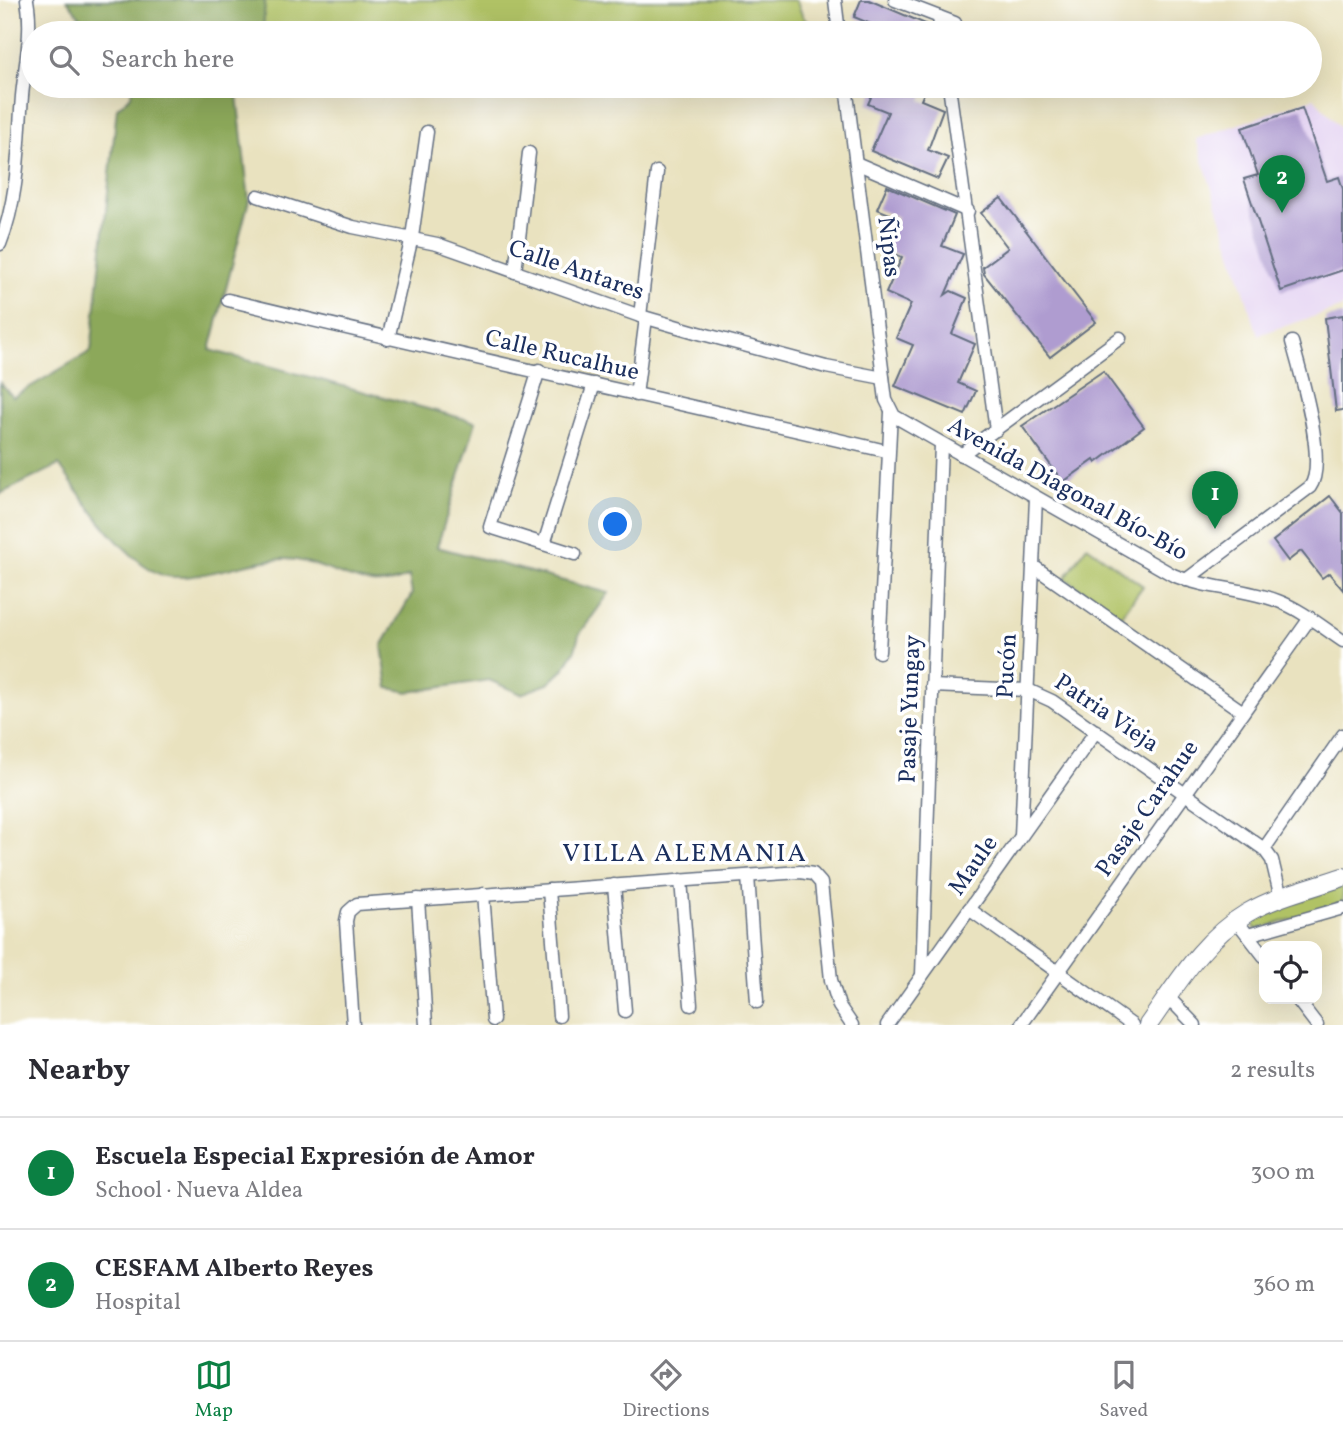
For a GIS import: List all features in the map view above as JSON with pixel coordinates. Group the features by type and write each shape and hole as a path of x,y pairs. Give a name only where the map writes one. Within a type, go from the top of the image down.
{"main road":[{"path":"1148,1025 1204,948 1236,920 1281,898 1343,877"}],"street":[{"path":"27,0 28,21"},
{"path":"835,0 838,21"},
{"path":"895,0 950,21"},
{"path":"939,17 940,21"},
{"path":"0,244 9,218 18,172 24,98"},
{"name":"Ñipas","path":"848,98 883,378 891,412 879,652"},
{"path":"951,98 996,430"},
{"path":"388,339 412,237 427,132"},
{"path":"515,272 529,153"},
{"path":"856,163 968,211"},
{"path":"636,394 657,172"},
{"name":"Calle Antares","path":"258,196 353,226 412,237 643,317 826,368 883,378"},
{"name":"Calle Rucalhue","path":"228,300 388,339 539,370 887,451"},
{"path":"961,455 1120,338"},
{"path":"1186,580 1310,487 1316,478 1311,416 1292,342"},
{"path":"539,370 489,527 575,554"},
{"path":"544,544 594,384"},
{"name":"Avenida Diagonal Bío-Bío","path":"891,412 941,444 1186,580 1265,597 1310,618 1343,641"},
{"name":"Pasaje Yungay","path":"922,975 941,444"},
{"name":"Pucón","path":"1021,836 1036,498"},
{"path":"1033,566 1243,712"},
{"name":"Pasaje Carahue","path":"1021,1025 1310,618"},
{"name":"Patria Vieja","path":"932,687 1028,690 1052,701 1264,849"},
{"name":"Maule","path":"887,1025 1096,731"},
{"path":"1281,898 1272,860 1264,849 1343,735"},
{"path":"353,1025 346,921 350,909 360,903 807,872 821,883 831,980 839,1006 852,1025"},
{"path":"748,876 757,1002"},
{"path":"681,880 691,1005"},
{"path":"614,885 625,1011"},
{"path":"549,890 559,1016"},
{"path":"483,894 493,1020"},
{"path":"418,899 426,1025"},
{"path":"1248,935 1343,908"},
{"path":"969,909 1132,1025"},
{"path":"1236,920 1259,949"},
{"path":"1168,997 1195,1025"},
{"path":"1301,1004 1317,1025"}],"shaded area":[{"path":"1314,98 1343,130 1343,307 1258,335 1196,139"}],"green space":[{"path":"67,0 265,0 264,21 83,21"},
{"path":"265,0 796,0 807,21 264,21"},
{"path":"129,98 237,98 249,200 210,350 476,422 437,547 609,593 579,635 575,650 563,670 548,684 521,694 489,680 409,692 388,688 382,646 412,594 409,576 393,582 362,581 302,561 286,559 199,575 167,576 155,572 126,550 90,509 59,465 0,494 0,383 13,397 91,351 117,108"},
{"path":"1087,546 1143,586 1120,617 1065,578"},
{"path":"1343,886 1343,904 1256,930 1251,919 1259,914"}],"building":[{"path":"861,0 869,0 919,21 864,21 854,17"},
{"path":"871,98 922,98 921,100 943,109 928,150 948,158 938,179 871,151 888,112 868,104"},
{"path":"1302,108 1327,181 1339,177 1343,189 1343,270 1281,291 1244,179 1258,175 1242,128"},
{"path":"887,186 955,215 942,246 963,254 945,295 951,291 967,298 952,334 975,344 958,383 976,391 965,415 895,386 913,345 896,338 911,304 886,293 902,257 883,249 897,217 877,209"},
{"path":"1001,198 1096,322 1050,357 984,274 983,267 1008,248 981,213"},
{"path":"1343,315 1343,410 1336,411 1325,318"},
{"path":"1103,371 1144,427 1096,463 1094,460 1063,482 1022,426"},
{"path":"1330,496 1343,513 1343,590 1329,573 1322,578 1301,551 1288,561 1273,541"}],"place":[{"name":"CESFAM Alberto Reyes","path":"1282,213"},
{"name":"Escuela Especial Expresión de Amor","path":"1215,529"}],"district":[{"name":"VILLA ALEMANIA","path":"685,854"}]}
